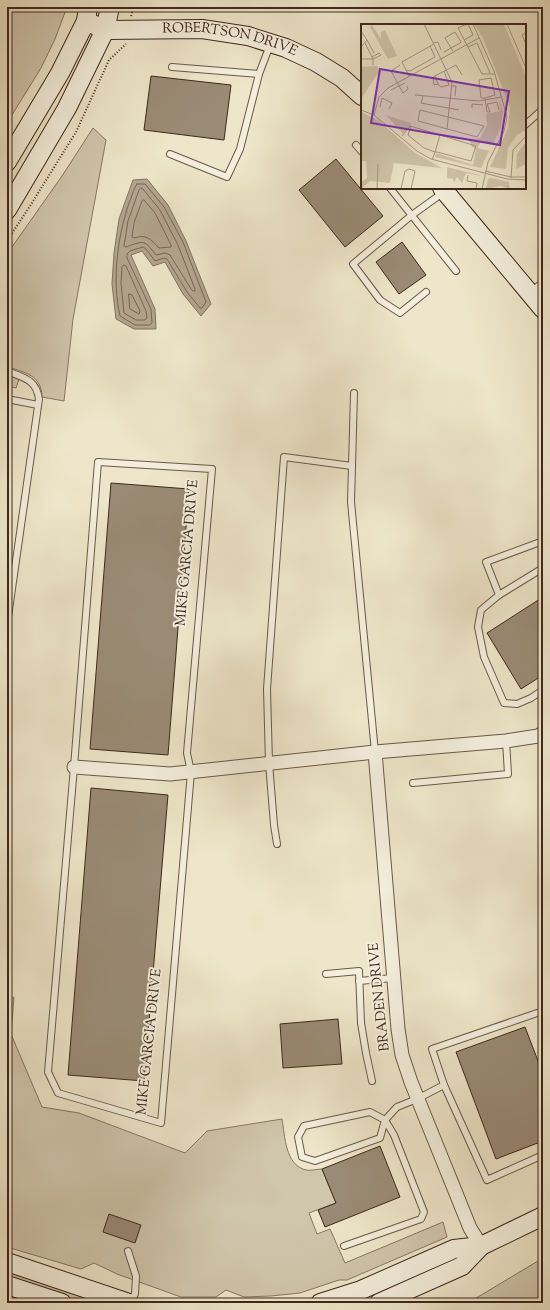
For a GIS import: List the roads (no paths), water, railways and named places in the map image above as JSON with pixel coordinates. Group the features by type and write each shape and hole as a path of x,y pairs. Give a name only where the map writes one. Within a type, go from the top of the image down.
{"main road":[{"path":"7,210 67,108 105,30 110,7"},
{"path":"7,162 60,73 87,14"},
{"name":"ROBERTSON DRIVE","path":"87,14 105,30 202,29 248,36 286,48 316,62 342,78 361,95"},
{"path":"446,189 536,288 543,309"},
{"path":"320,1303 361,1290 454,1249 481,1246 543,1216"},
{"path":"378,1303 462,1266 481,1246"},
{"path":"7,1262 130,1303"},
{"path":"7,1284 62,1303"}],"street":[{"path":"74,767 170,774 375,752 506,741 543,734"},
{"name":"BRADEN DRIVE","path":"375,752 393,978 402,1055 417,1099 470,1228 481,1246"}],"lane":[{"path":"170,154 227,177 240,149 259,74 271,43"},
{"path":"172,67 259,74"},
{"path":"526,124 543,110"},
{"path":"356,145 361,151"},
{"path":"391,189 456,271"},
{"path":"426,292 400,312 380,300 353,264 446,189"},
{"path":"7,371 28,380 36,387 38,395 38,405 7,624"},
{"path":"354,393 351,502 375,752"},
{"path":"7,399 38,405"},
{"path":"277,844 269,763 267,689 284,458 352,466"},
{"name":"MIKE GARCIA DRIVE","path":"98,462 212,469 187,753 191,772 161,1123 58,1093 48,1072 98,462"},
{"path":"499,595 486,562 543,541"},
{"path":"543,568 499,595 481,610 478,627 484,657 504,703 516,704 531,698 543,690"},
{"path":"413,783 508,774 506,741"},
{"path":"326,974 358,971 361,1023 372,1081"},
{"path":"359,981 393,978"},
{"path":"543,1011 432,1048 444,1085 488,1180 543,1155"},
{"path":"344,1246 421,1219 424,1212 394,1135 386,1120 370,1112 304,1126 298,1137 302,1157 315,1161 380,1138 386,1120 397,1107 417,1099 444,1085"},
{"path":"128,1250 136,1276 135,1294 130,1303"}],"water":[{"path":"147,179 168,205 186,241 211,304 201,316 183,294 165,262 153,266 142,251 131,255 155,309 156,329 134,329 116,319 112,284 114,253 119,219 133,180"}]}
